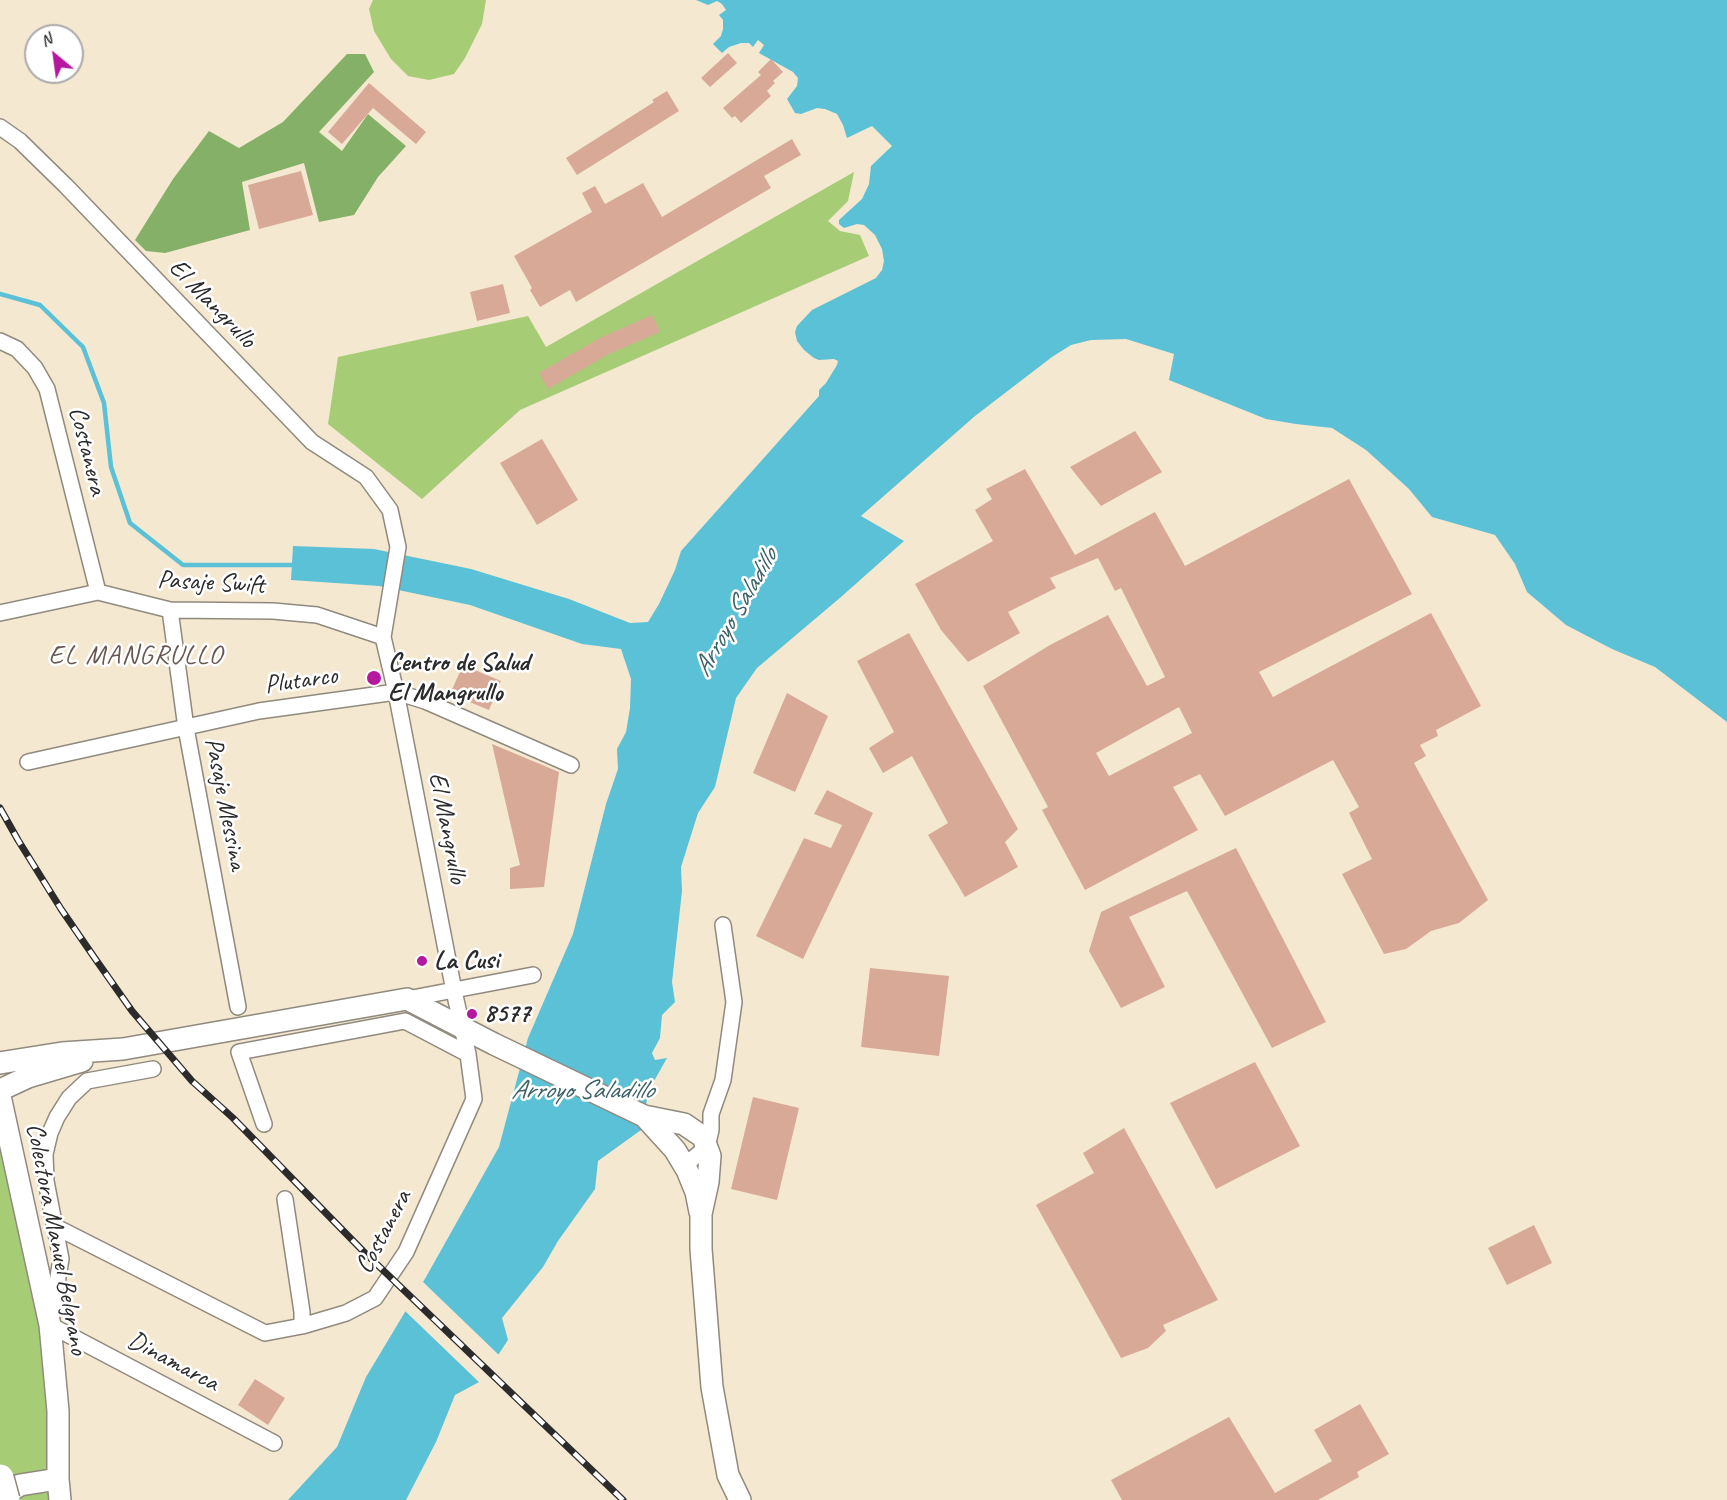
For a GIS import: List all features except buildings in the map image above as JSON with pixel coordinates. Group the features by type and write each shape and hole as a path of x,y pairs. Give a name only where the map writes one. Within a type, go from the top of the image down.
{"highway":[{"path":"0,1478 6,1500"}],"street":[{"name":"El Mangrullo","path":"0,128 20,141 66,186 312,442 366,477 390,510 398,547 383,637 396,692 462,1027"},
{"name":"Costanera","path":"0,340 17,349 35,368 47,389 98,592"},
{"name":"Pasaje Swift","path":"0,613 98,592 170,610 273,611 317,615 383,637"},
{"name":"Pasaje Messina","path":"170,610 186,728 238,1007"},
{"name":"Plutarco","path":"27,762 259,711 396,692 425,701 571,765"},
{"path":"678,1155 691,1160 706,1147 711,1130 711,1114 723,1080 734,1002 723,925"},
{"path":"0,1063 62,1053 123,1049 533,975"},
{"path":"407,999 494,1044 644,1116 684,1124 703,1137 710,1156 701,1214 701,1249 712,1387 728,1474 740,1500"},
{"path":"264,1124 239,1052 405,1021 468,1054"},
{"name":"Costanera","path":"56,1227 265,1333 303,1326 346,1312 375,1298 406,1252 474,1099 462,1027"},
{"path":"0,1090 28,1077 123,1049"},
{"path":"50,1325 61,1259 46,1181 45,1154 50,1133 69,1098 87,1081 153,1069"},
{"name":"Colectora Manuel Belgrano","path":"0,1096 50,1325 58,1411 59,1490"},
{"path":"678,1155 682,1136 711,1114"},
{"path":"644,1116 678,1155 687,1170 696,1192 701,1214"},
{"path":"285,1198 303,1326"},
{"name":"Dinamarca","path":"50,1325 274,1443"},
{"path":"0,1497 20,1485 59,1490"}],"green space":[{"path":"373,0 486,0 482,24 454,74 429,80 408,76 391,59 374,31 369,9"},
{"path":"347,54 365,54 374,72 319,132 342,151 368,114 406,146 378,177 354,215 319,222 304,163 242,182 250,230 165,253 146,251 135,240 173,179 209,131 239,148 283,122"},
{"path":"854,172 848,201 828,221 840,231 860,235 869,256 520,410 422,499 328,424 338,357 528,316 546,347"},
{"path":"0,1096 30,1238 60,1500 0,1500"}],"water":[{"name":"Arroyo Saladillo","path":"696,0 1727,0 1727,722 1655,667 1612,649 1566,625 1527,592 1515,564 1495,535 1432,517 1409,489 1366,450 1332,428 1266,419 1169,380 1174,354 1126,339 1091,340 1071,345 975,416 861,516 904,541 757,668 736,698 715,787 698,813 681,867 682,891 672,982 675,1002 662,1015 660,1038 652,1053 655,1060 667,1058 649,1090 641,1130 598,1161 595,1189 558,1241 543,1267 502,1318 508,1340 481,1381 455,1395 436,1442 406,1500 288,1500 337,1447 366,1377 426,1277 499,1147 528,1038 573,934 606,804 618,769 617,749 626,732 631,679 621,649 582,644 470,605 379,586 291,580 293,546 374,549 471,569 569,599 630,623 648,622 675,570 681,551 819,396 819,390 837,365 838,361 834,359 819,360 804,350 797,341 795,332 797,326 812,310 876,278 882,270 884,261 882,249 875,235 864,225 857,224 844,228 839,224 839,220 862,199 869,184 871,166 892,146 872,126 847,138 837,114 825,109 817,108 801,114 795,113 787,99 797,86 798,78 793,72 759,53 764,45 758,40 753,47 749,43 741,43 729,47 722,53 713,44 721,36 723,29 723,20 719,15 726,10 717,1 708,5"}],"pier":[{"path":"421,1280 501,1357 482,1385 403,1309"}],"waterway":[{"path":"0,294 40,305 83,347 104,403 111,467 130,523 183,565 296,565"}],"railway":[{"path":"0,808 61,909 94,957 132,1011 192,1081 233,1118 363,1251 623,1500"}],"place":[{"name":"Centro de Salud El Mangrullo","path":"374,678"},
{"name":"La Cusi","path":"422,961"},
{"name":"8577","path":"472,1014"}],"district":[{"name":"EL MANGRULLO","path":"136,656"}]}
